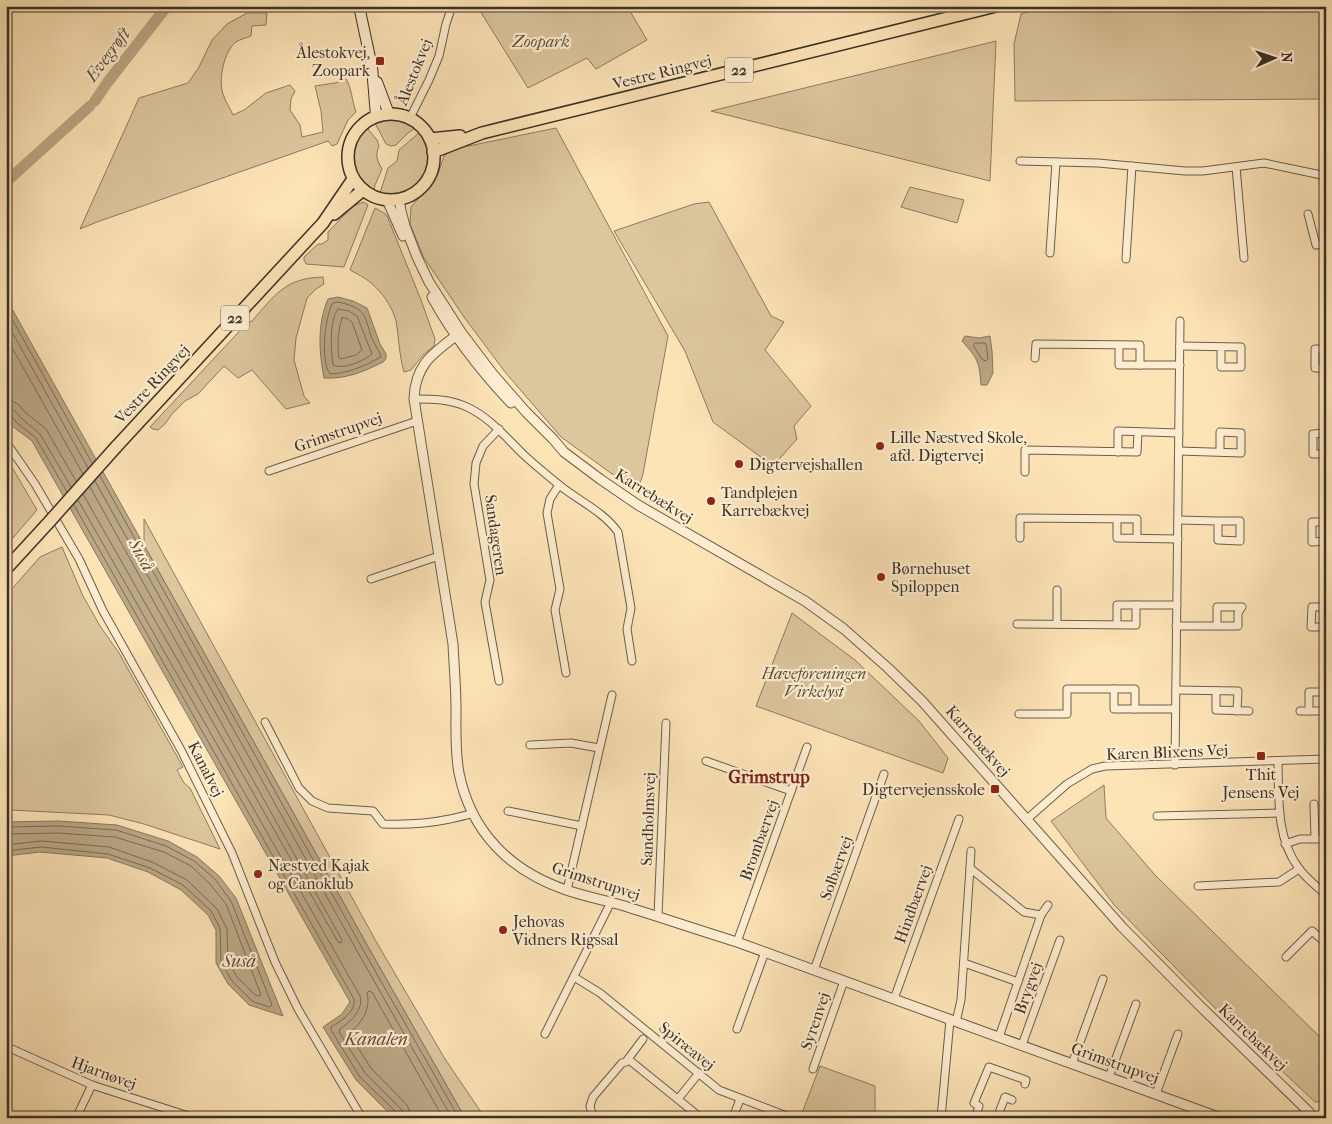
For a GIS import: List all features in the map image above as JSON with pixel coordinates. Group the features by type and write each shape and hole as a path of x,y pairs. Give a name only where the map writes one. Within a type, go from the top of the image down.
{"main road":[{"path":"359,6 372,67 376,116"},
{"name":"Vestre Ringvej","path":"430,139 482,133 996,6"},
{"path":"372,67 390,114"},
{"path":"390,114 410,118 422,127 430,139 434,152 432,170 423,186 416,192 399,199 387,200 378,198 363,190 353,179 348,161 350,142 360,126 376,116 390,114"},
{"name":"Vestre Ringvej","path":"434,152 482,133"},
{"name":"Vestre Ringvej","path":"323,223 353,179"},
{"name":"Vestre Ringvej","path":"6,569 323,223 363,190"}],"street":[{"name":"Ålestokvej","path":"410,118 439,56 452,6"},
{"path":"1020,161 1098,163 1185,171 1203,171 1264,163 1326,176"},
{"path":"1050,253 1056,162"},
{"path":"1126,259 1132,166"},
{"path":"1236,167 1244,258"},
{"name":"Karrebækvej","path":"399,199 405,226 417,257 458,334 526,412 564,452"},
{"name":"Karrebækvej","path":"387,200 425,284 484,374 523,416 551,443 600,479 638,505 805,601 844,629 888,668 922,701 1122,927 1313,1118"},
{"path":"1308,214 1316,245 1326,243"},
{"path":"1175,765 1180,321"},
{"name":"Grimstrupvej","path":"458,334 434,353 419,372 414,385 414,398 453,644 456,752 459,772 464,792 473,813 484,833 494,845 506,857 524,870 546,882 567,890 658,916 737,942 1221,1118"},
{"path":"1036,358 1036,344 1140,345 1140,365"},
{"path":"1119,345 1119,365 1180,365"},
{"path":"1180,346 1221,347"},
{"path":"1326,349 1315,349 1315,368 1326,368"},
{"path":"414,398 450,401 467,407 482,416 559,485 612,523 618,532 631,608 626,629 632,661"},
{"name":"Grimstrupvej","path":"270,471 417,421"},
{"name":"Sandageren","path":"498,429 483,446 476,463 474,484 490,580 485,602 499,681"},
{"path":"1118,452 1118,431 1179,432"},
{"path":"1025,472 1025,450 1138,452 1138,432"},
{"path":"1326,434 1313,434 1313,454 1326,454"},
{"name":"Kanalvej","path":"6,442 35,484 79,559 103,611 181,750 233,856 275,962 298,1009 362,1118"},
{"path":"1179,451 1220,452"},
{"path":"559,485 550,499 547,513 560,589 555,610 566,673"},
{"path":"1020,538 1020,518 1137,519 1137,538"},
{"path":"1117,519 1117,538 1178,539"},
{"path":"1178,520 1218,521"},
{"path":"1326,522 1312,522 1312,542 1326,542"},
{"path":"371,579 440,556"},
{"path":"1057,590 1058,624"},
{"path":"1117,624 1117,605 1177,605"},
{"path":"1017,624 1136,624 1136,605"},
{"path":"1326,608 1312,607 1311,627 1326,627"},
{"path":"1176,626 1217,626"},
{"path":"1019,714 1067,714 1067,689 1135,689 1135,709"},
{"path":"1114,689 1114,710 1175,709"},
{"path":"1176,690 1238,691 1237,711"},
{"path":"1216,691 1216,710 1249,711"},
{"path":"1309,711 1309,692 1326,692"},
{"path":"567,890 612,695"},
{"path":"1300,711 1326,711"},
{"path":"265,722 299,788 312,801 328,808 373,811 383,824 413,825 473,813"},
{"name":"Sandholmsvej","path":"658,916 666,723"},
{"path":"530,745 571,743 599,748"},
{"name":"Brombærvej","path":"737,942 807,747"},
{"name":"Karen Blixens Vej","path":"1026,820 1067,784 1092,769 1105,766 1326,759"},
{"path":"706,761 791,791"},
{"path":"1278,762 1280,813 1285,844 1299,869 1326,895"},
{"name":"Solbærvej","path":"814,970 884,774"},
{"path":"1314,804 1315,838"},
{"path":"508,810 582,826"},
{"path":"1157,816 1280,813"},
{"name":"Hindbærvej","path":"894,999 958,818"},
{"path":"1285,844 1300,839 1326,839"},
{"path":"941,1118 953,1021 961,1000 971,851"},
{"path":"970,868 1024,912 1041,916"},
{"path":"1198,886 1279,882 1299,869"},
{"path":"545,1034 611,902"},
{"path":"999,1037 1041,916 1048,905"},
{"path":"1286,957 1312,931 1326,944"},
{"name":"Brygvej","path":"1022,1046 1060,940"},
{"path":"738,1029 765,952"},
{"path":"964,963 1018,982"},
{"name":"Spiræavej","path":"574,976 600,993 719,1090 792,1118"},
{"path":"1072,1064 1103,979"},
{"name":"Syrenvej","path":"813,1069 844,981"},
{"path":"1109,1077 1136,1004"},
{"path":"1156,1094 1178,1034"},
{"path":"593,1118 590,1106 593,1097 622,1063 626,1062 643,1039"},
{"name":"Hjarnøvej","path":"6,1049 12,1049 92,1085 195,1118"},
{"path":"628,1059 700,1118"},
{"path":"975,1118 978,1106 974,1103 988,1067 1026,1080 1025,1084"},
{"path":"678,1099 699,1073"},
{"path":"76,1118 92,1085"},
{"path":"997,1118 1005,1097 1012,1100"},
{"path":"733,1118 740,1099"}],"green space":[{"name":"Zoopark","path":"477,6 627,6 647,40 596,69 587,58 528,88"},
{"path":"1048,6 1326,6 1326,99 1015,101 1014,44 1021,14"},
{"path":"247,13 267,13 266,25 252,26 251,36 236,42 225,59 221,81 222,88 233,115 244,110 266,93 290,85 295,91 291,99 290,110 300,125 302,137 323,132 321,111 315,86 346,79 350,87 356,112 348,120 337,144 332,146 328,141 80,229 139,98 188,83 199,67 212,40 227,24"},
{"path":"996,41 990,181 711,111"},
{"path":"390,119 401,121 415,128 396,145 391,146 386,144 375,123"},
{"path":"367,128 377,140 379,146 377,158 382,169 374,190 360,177 354,161 356,144"},
{"path":"556,128 668,336 643,474 637,492 561,437 505,372 464,317 423,256 410,224 411,207 438,174 444,156 454,149"},
{"path":"419,133 425,141 428,150 426,170 422,178 416,184 400,192 380,193 388,168 397,161 399,150"},
{"path":"910,187 964,200 957,223 901,207"},
{"path":"364,202 368,205 344,267 306,264 304,257 318,244 328,240 328,232 353,206"},
{"path":"709,202 771,316 784,322 765,350 811,406 794,426 797,439 773,466 713,422 685,351 614,231 694,204"},
{"path":"375,208 387,216 435,339 434,346 423,355 411,370 404,372 396,321 389,305 379,290 363,277 350,270"},
{"path":"323,277 324,284 307,298 296,338 294,360 304,396 310,403 286,409 252,370 238,378 224,366 198,394 185,401 158,430 150,427 247,323 252,321 275,296 299,281"},
{"path":"6,457 37,510 6,546"},
{"path":"144,519 377,943 445,1059 485,1118 465,1118 144,545"},
{"path":"62,547 83,596 100,626 119,653 183,767 177,770 184,783 190,788 220,849 144,824 109,815 10,810 10,591 40,557"},
{"name":"Haveforeningen Virkelyst","path":"792,613 855,660 919,721 948,758 943,773 756,706"},
{"path":"1104,785 1106,818 1155,875 1326,1043 1326,1101 1315,1102 1212,1005 1115,906 1051,821"},
{"path":"820,1066 875,1086 875,1118 807,1118 802,1113"}],"water":[{"path":"338,297 353,301 367,308 380,344 386,354 386,359 362,372 340,377 324,378 320,348 322,319 328,299"},
{"name":"Kanalen","path":"6,298 465,1118 394,1118 356,1080 323,1027 342,1014 350,1002 32,441 12,426 6,416"},
{"path":"965,336 979,338 990,336 993,373 987,385 981,385 977,361 962,341"},
{"name":"Suså","path":"58,821 117,825 168,841 197,857 219,876 236,898 283,1016 249,1005 228,984 216,963 216,930 208,915 181,890 148,872 107,858 40,852 6,856 6,822"}],"waterway":[{"name":"Evegrøft","path":"95,101 167,6"},
{"name":"Evegrøft","path":"6,182 90,106"}],"place":[{"name":"Ålestokvej, Zoopark","path":"380,61"},
{"name":"Lille Næstved Skole, afd. Digtervej","path":"880,446"},
{"name":"Digtervejshallen","path":"739,464"},
{"name":"Tandplejen Karrebækvej","path":"711,501"},
{"name":"Børnehuset Spiloppen","path":"881,577"},
{"name":"Thit Jensens Vej","path":"1261,756"},
{"name":"Digtervejensskole","path":"995,789"},
{"name":"Næstved Kajak og Canoklub","path":"258,874"},
{"name":"Jehovas Vidners Rigssal","path":"503,930"}],"district":[{"name":"Grimstrup","path":"769,777"}]}
